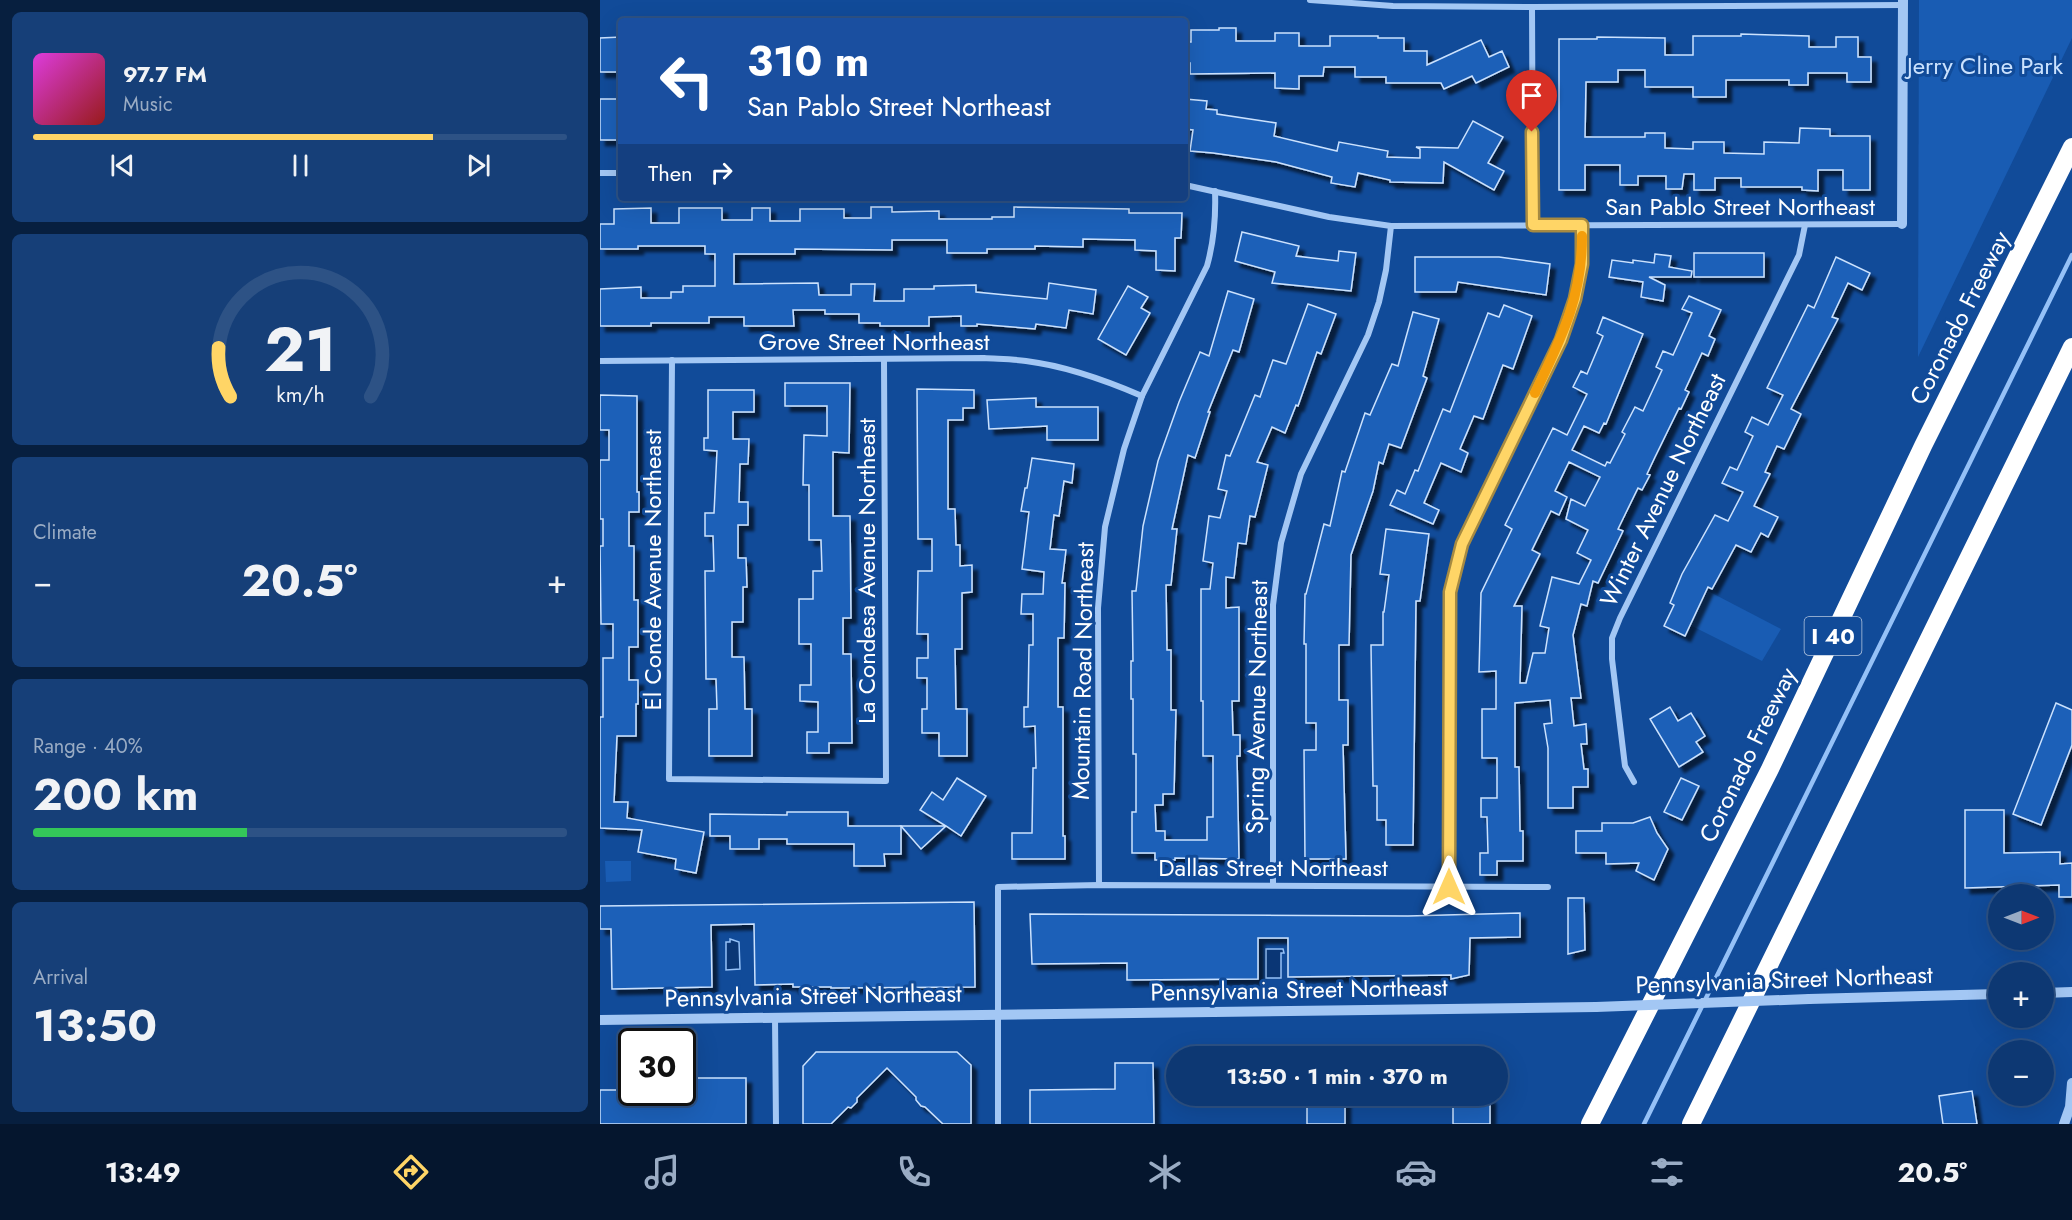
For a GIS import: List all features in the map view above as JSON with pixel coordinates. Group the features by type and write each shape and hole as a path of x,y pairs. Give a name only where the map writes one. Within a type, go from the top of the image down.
{"highway":[{"name":"Coronado Freeway","path":"1590,1124 1770,769 1923,446 2072,147"},
{"path":"1691,1124 2072,347"}],"street":[{"path":"1310,0 1393,6 1532,7 1903,2 1902,224"},
{"path":"1532,7 1533,225"},
{"path":"600,174 618,174"},
{"name":"San Pablo Street Northeast","path":"1188,186 1329,217 1391,226 1902,224"},
{"name":"Mountain Road Northeast","path":"1099,885 1096,671 1100,566 1105,527 1124,449 1142,396 1207,267 1214,236 1215,191"},
{"path":"1449,887 1450,592 1462,544 1561,340 1575,299 1582,264 1582,225"},
{"name":"Winter Avenue Northeast","path":"1634,782 1625,766 1612,659 1612,638 1799,255 1805,225"},
{"name":"Spring Avenue Northeast","path":"1273,885 1273,605 1281,543 1301,474 1368,335 1379,303 1386,270 1391,226"},
{"name":"Grove Street Northeast","path":"600,361 984,358 1026,361 1068,369 1112,383 1142,396"},
{"name":"El Conde Avenue Northeast","path":"669,779 672,360"},
{"name":"La Condesa Avenue Northeast","path":"669,779 886,781 884,360"},
{"name":"Dallas Street Northeast","path":"998,1014 998,887 1273,885 1548,887"},
{"path":"2054,993 2072,992"},
{"name":"Pennsylvania Street Northeast","path":"600,1020 1596,1007 1988,994"},
{"path":"998,1014 998,1124"},
{"path":"775,1018 776,1124"},
{"path":"2064,1124 2070,1107 2072,1083"}],"green space":[{"name":"Jerry Cline Park","path":"1919,0 2072,0 2072,38 1918,357"},
{"path":"1708,591 1781,629 1762,661 1690,625"},
{"path":"605,861 631,861 631,881 606,882"}],"shaded area":[{"path":"730,939 739,942 740,969 726,970 726,942 730,942"},
{"path":"1266,949 1283,949 1281,978 1266,978"}],"building":[{"path":"1219,28 1236,28 1236,41 1275,41 1275,33 1299,33 1299,46 1330,46 1330,36 1404,38 1404,51 1427,51 1427,65 1481,40 1489,57 1502,51 1509,67 1476,83 1472,76 1444,89 1441,83 1386,83 1386,77 1355,77 1355,67 1324,67 1323,76 1299,76 1299,89 1275,88 1275,73 1190,74 1188,42 1191,42 1191,30 1219,30"},
{"path":"1741,34 1809,36 1809,47 1836,47 1836,37 1858,37 1858,57 1871,57 1871,82 1847,82 1847,73 1808,73 1808,85 1789,85 1789,80 1726,80 1726,97 1693,97 1693,87 1645,87 1645,70 1618,70 1618,82 1586,82 1585,137 1645,137 1645,133 1665,133 1665,148 1693,149 1693,142 1724,142 1724,153 1764,154 1764,142 1799,143 1800,128 1830,129 1830,136 1870,136 1870,190 1843,190 1843,170 1818,170 1818,191 1802,190 1802,187 1741,187 1741,178 1715,178 1715,190 1694,190 1694,174 1684,174 1682,189 1666,189 1666,176 1638,176 1638,185 1620,185 1620,165 1585,165 1585,190 1559,190 1559,39 1665,38 1665,55 1693,55 1693,36 1741,36"},
{"path":"618,37 618,72 600,72 600,38"},
{"path":"600,99 618,99 618,140 600,140"},
{"path":"1188,99 1207,101 1206,109 1217,110 1217,114 1276,123 1274,136 1337,151 1339,142 1388,151 1387,157 1420,158 1420,149 1416,147 1458,148 1473,121 1503,137 1488,163 1504,171 1494,190 1444,162 1443,183 1390,182 1390,180 1358,173 1355,187 1331,183 1332,177 1276,162 1190,151 1193,130 1188,129"},
{"path":"871,207 892,207 892,212 939,211 939,219 1014,217 1014,207 1129,209 1129,213 1182,213 1181,238 1175,238 1175,271 1156,270 1156,251 1135,250 1135,240 1083,239 1083,247 1035,246 1035,249 987,249 987,253 947,253 947,240 892,240 892,250 795,249 795,254 734,254 734,284 818,283 819,295 851,295 851,284 875,284 874,301 904,301 904,289 934,289 934,286 976,285 976,292 1047,299 1049,283 1096,290 1093,314 1069,310 1066,328 1036,324 1035,329 977,324 977,326 961,326 961,316 929,317 929,326 880,326 880,323 859,323 859,314 825,314 825,310 793,310 794,326 744,326 744,317 709,317 709,323 600,326 600,289 641,287 641,298 671,298 671,292 683,292 683,286 715,286 715,254 705,254 705,246 638,246 638,249 600,249 600,224 614,224 614,209 651,208 651,223 679,223 679,208 722,208 722,220 752,220 752,208 770,208 770,221 800,221 800,209 844,209 844,218 871,218"},
{"path":"1242,232 1299,246 1296,256 1338,261 1339,251 1356,253 1351,291 1272,283 1275,272 1235,261"},
{"path":"1694,253 1764,253 1764,277 1694,277"},
{"path":"1655,254 1671,256 1669,267 1692,271 1691,277 1649,277 1665,285 1663,301 1641,297 1643,282 1609,277 1612,260 1654,263"},
{"path":"1415,257 1499,257 1550,264 1546,295 1458,282 1456,292 1415,292"},
{"path":"1836,257 1870,273 1862,290 1848,283 1832,317 1838,319 1791,409 1801,414 1784,449 1777,446 1765,472 1770,474 1754,506 1778,517 1768,537 1761,533 1751,552 1736,545 1712,589 1708,587 1685,636 1664,626 1674,605 1670,603 1682,574 1715,515 1728,521 1743,492 1722,483 1730,467 1737,470 1753,436 1745,432 1752,417 1768,425 1783,395 1767,388 1808,305 1814,308"},
{"path":"1128,286 1148,297 1141,308 1150,313 1126,355 1098,339"},
{"path":"1228,291 1254,299 1239,352 1233,350 1208,412 1210,412 1195,458 1188,455 1172,529 1177,529 1171,585 1166,585 1167,650 1171,650 1171,710 1176,710 1174,794 1163,794 1163,805 1155,805 1156,831 1165,831 1165,840 1207,840 1207,817 1213,817 1213,756 1203,756 1201,589 1210,589 1213,563 1203,561 1209,516 1220,518 1227,491 1218,489 1226,455 1230,456 1255,395 1260,397 1273,360 1286,364 1308,304 1336,314 1321,354 1317,352 1298,406 1296,405 1285,433 1272,427 1257,462 1268,465 1255,517 1250,516 1246,544 1238,543 1234,578 1226,577 1226,608 1239,607 1239,701 1232,701 1233,735 1240,735 1240,756 1237,756 1239,859 1155,860 1155,853 1132,853 1132,812 1136,812 1136,754 1133,754 1133,699 1131,699 1132,591 1136,591 1143,526 1158,461 1200,352 1209,356"},
{"path":"1689,296 1721,310 1709,336 1715,339 1708,356 1702,353 1685,390 1689,392 1647,474 1650,475 1642,490 1638,488 1618,529 1623,531 1598,583 1593,581 1587,606 1581,604 1573,635 1581,698 1571,698 1574,726 1586,724 1587,744 1581,744 1584,769 1588,769 1588,787 1573,787 1573,808 1548,808 1548,748 1544,724 1552,723 1550,700 1515,703 1515,767 1519,767 1523,861 1497,861 1497,875 1480,875 1480,853 1488,853 1487,817 1481,817 1481,798 1497,798 1497,758 1482,758 1482,709 1496,709 1496,671 1479,672 1481,593 1512,529 1505,525 1553,428 1567,435 1587,394 1573,387 1581,371 1587,374 1603,336 1597,333 1603,317 1643,334 1606,424 1604,423 1599,433 1584,426 1572,450 1605,466 1607,462 1610,463 1625,434 1622,432 1635,407 1643,411 1662,370 1656,367 1663,351 1673,355 1692,313 1682,309","holes":["1569,462 1600,477 1585,506 1571,499 1566,519 1588,530 1577,553 1591,560 1579,584 1552,577 1540,626 1549,628 1545,653 1533,653 1526,683 1520,683 1522,606 1514,606 1540,554 1532,550 1551,511 1559,515 1567,497 1555,491"]},
{"path":"1504,305 1532,316 1513,369 1503,365 1483,419 1474,416 1460,449 1468,453 1461,472 1441,463 1424,503 1439,510 1433,524 1390,505 1397,490 1405,494 1415,470 1418,471 1443,409 1450,412 1488,313 1499,317"},
{"path":"1413,312 1439,319 1423,376 1427,378 1401,448 1389,444 1383,464 1379,462 1373,491 1351,555 1349,645 1339,645 1339,700 1348,700 1348,745 1343,745 1346,859 1305,859 1304,750 1316,750 1316,723 1306,723 1305,594 1324,524 1330,526 1342,471 1345,472 1365,413 1370,415 1392,364 1398,366"},
{"path":"785,383 850,383 849,453 833,452 833,516 850,516 851,618 843,618 843,654 851,654 852,743 829,743 829,753 807,753 807,732 818,732 818,702 800,701 800,685 811,685 811,644 799,644 799,599 813,599 813,571 822,571 821,540 809,540 809,485 803,485 804,435 827,436 827,406 785,406"},
{"path":"917,389 974,390 974,408 963,408 963,420 948,420 948,509 955,509 956,545 960,545 960,566 972,565 972,592 962,593 962,649 955,649 956,709 967,709 967,756 939,756 939,733 922,733 922,709 927,709 927,678 917,678 917,658 928,658 928,634 917,634 918,571 932,571 932,539 918,539"},
{"path":"708,390 754,390 754,412 733,412 733,439 749,439 748,464 740,464 739,502 748,502 748,525 738,525 738,558 746,558 747,587 743,587 743,622 732,622 732,657 744,657 745,709 752,709 752,756 709,756 709,709 717,709 716,679 706,679 705,571 714,571 713,536 705,536 705,513 714,513 717,451 704,450 704,438 708,438"},
{"path":"600,395 637,396 639,512 629,512 629,546 634,546 634,600 638,600 638,647 629,647 629,680 638,680 638,704 636,704 636,736 617,736 614,802 628,802 627,818 704,832 696,873 675,869 676,859 638,852 642,830 600,828 600,717 603,717 603,658 613,658 613,624 601,624 600,546 603,546 603,519 600,519 600,460 609,460 609,430 600,430"},
{"path":"1036,398 1036,407 1098,407 1098,440 1047,440 1047,426 989,429 987,400"},
{"path":"1032,458 1074,464 1072,483 1064,481 1059,516 1054,515 1050,549 1066,550 1062,583 1065,583 1064,638 1058,638 1058,707 1063,707 1065,859 1012,859 1012,833 1032,833 1033,768 1036,768 1035,726 1024,727 1024,707 1028,707 1029,645 1033,645 1033,614 1021,614 1022,594 1043,594 1044,572 1022,569 1029,512 1021,511"},
{"path":"1386,529 1429,534 1420,601 1416,601 1413,845 1386,845 1386,820 1377,820 1377,786 1373,786 1371,645 1383,645 1383,612 1389,575 1380,574"},
{"path":"2056,703 2072,710 2072,745 2041,825 2013,814"},
{"path":"1670,707 1678,721 1691,713 1705,736 1696,742 1703,752 1679,767 1650,719"},
{"path":"957,778 986,796 961,836 920,810 932,792 943,800"},
{"path":"1681,778 1699,786 1682,820 1664,812"},
{"path":"1965,810 2004,810 2004,853 2060,852 2060,864 2072,863 2072,897 2059,897 2059,885 2054,884 1988,884 1988,887 1965,888"},
{"path":"787,812 848,812 848,826 901,826 901,854 884,854 885,866 854,866 854,844 787,844 787,839 759,839 759,849 730,849 730,836 710,836 710,814 787,815"},
{"path":"1650,817 1668,849 1654,880 1636,871 1639,863 1606,864 1606,853 1576,853 1576,831 1602,831 1602,823 1633,823"},
{"path":"901,826 946,826 921,849"},
{"path":"1568,898 1584,898 1585,950 1568,954"},
{"path":"974,902 975,987 831,988 793,987 793,984 755,985 754,924 711,925 712,987 612,989 611,929 600,929 600,906"},
{"path":"1520,913 1520,937 1470,938 1469,975 1451,979 1451,975 1288,977 1288,938 1258,938 1258,979 1127,980 1127,963 1032,964 1030,914 1408,916"},
{"path":"816,1052 957,1052 971,1065 971,1124 943,1124 921,1106 916,1097 887,1068 857,1098 857,1102 851,1108 848,1107 831,1124 803,1124 803,1066"},
{"path":"1115,1063 1153,1063 1154,1124 1030,1124 1030,1090 1115,1089"},
{"path":"697,1078 746,1078 746,1124 600,1124 600,1090 618,1090 618,1106 696,1106"},
{"path":"1972,1091 1977,1124 1943,1124 1939,1096"},
{"path":"1307,1106 1345,1106 1345,1124 1307,1124"},
{"path":"1453,1106 1490,1106 1490,1124 1453,1124"}],"waterway":[{"path":"1644,1124 2072,255"}],"slow traffic":[{"path":"1535,393 1561,340 1575,299 1582,264 1582,236"}],"route":[{"path":"1449,887 1450,592 1462,544 1561,340 1575,299 1582,264 1582,225 1533,225 1532,132"}]}
